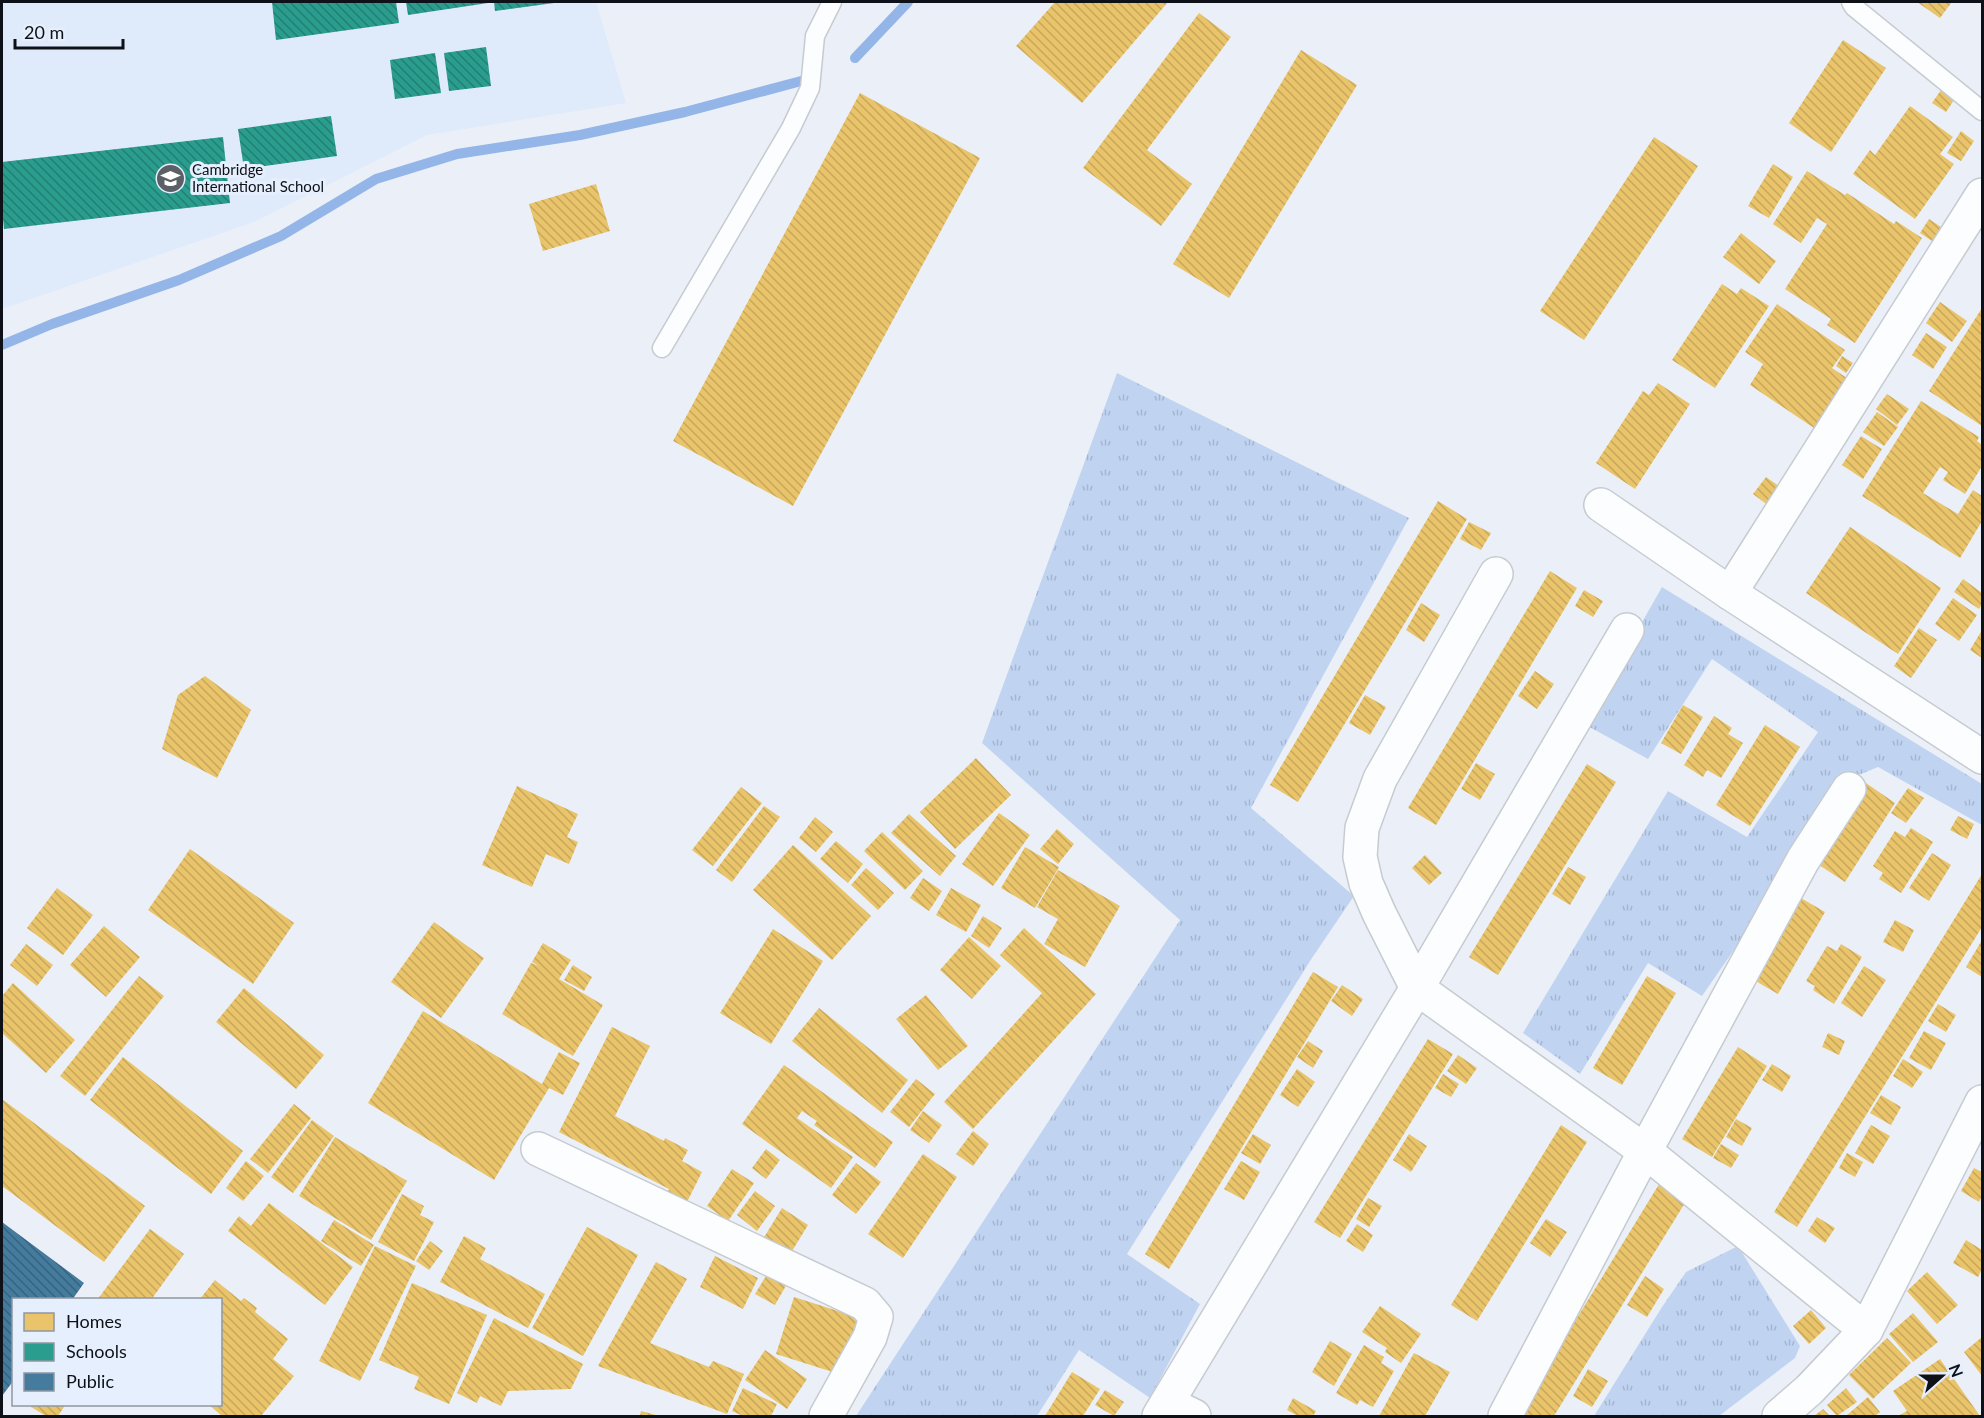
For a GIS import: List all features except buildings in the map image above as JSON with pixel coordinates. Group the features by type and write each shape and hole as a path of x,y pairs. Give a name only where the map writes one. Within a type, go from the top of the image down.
{"street":[{"path":"1730,593 1983,195"},
{"path":"1601,505 1730,593 1983,758"},
{"path":"1496,574 1380,779 1362,828 1360,856 1366,883 1417,988 1645,1151 1866,1330"},
{"path":"1174,1412 1417,988 1627,630"},
{"path":"1505,1416 1803,860 1849,789"},
{"path":"1779,1416 1809,1390 1866,1330 1983,1102"},
{"path":"538,1149 865,1304 876,1317 870,1337 826,1416"}],"lane":[{"path":"662,348 791,128 810,88 815,36 832,2"},
{"path":"1851,2 1854,8 1983,111"}],"shaded area":[{"name":"Cambridge International School","path":"2,2 596,2 626,103 427,135 254,222 2,309"}],"green space":[{"path":"1117,373 1409,518 1251,808 1354,896 1312,958 1127,1254 1200,1304 1150,1398 1079,1350 1037,1416 856,1416 1180,920 982,743"},
{"path":"1662,587 1982,784 1982,825 1878,767 1854,777 1702,996 1648,963 1580,1074 1523,1033 1668,791 1747,837 1818,732 1712,659 1648,759 1584,724"},
{"path":"1738,1246 1800,1346 1795,1358 1719,1416 1594,1416 1686,1272"}],"waterway":[{"path":"855,58 908,2"},
{"path":"2,345 52,324 179,280 281,236 376,179 457,154 580,135 685,112 805,80"}],"place":[{"name":"Cambridge International School","path":"171,179"}]}
